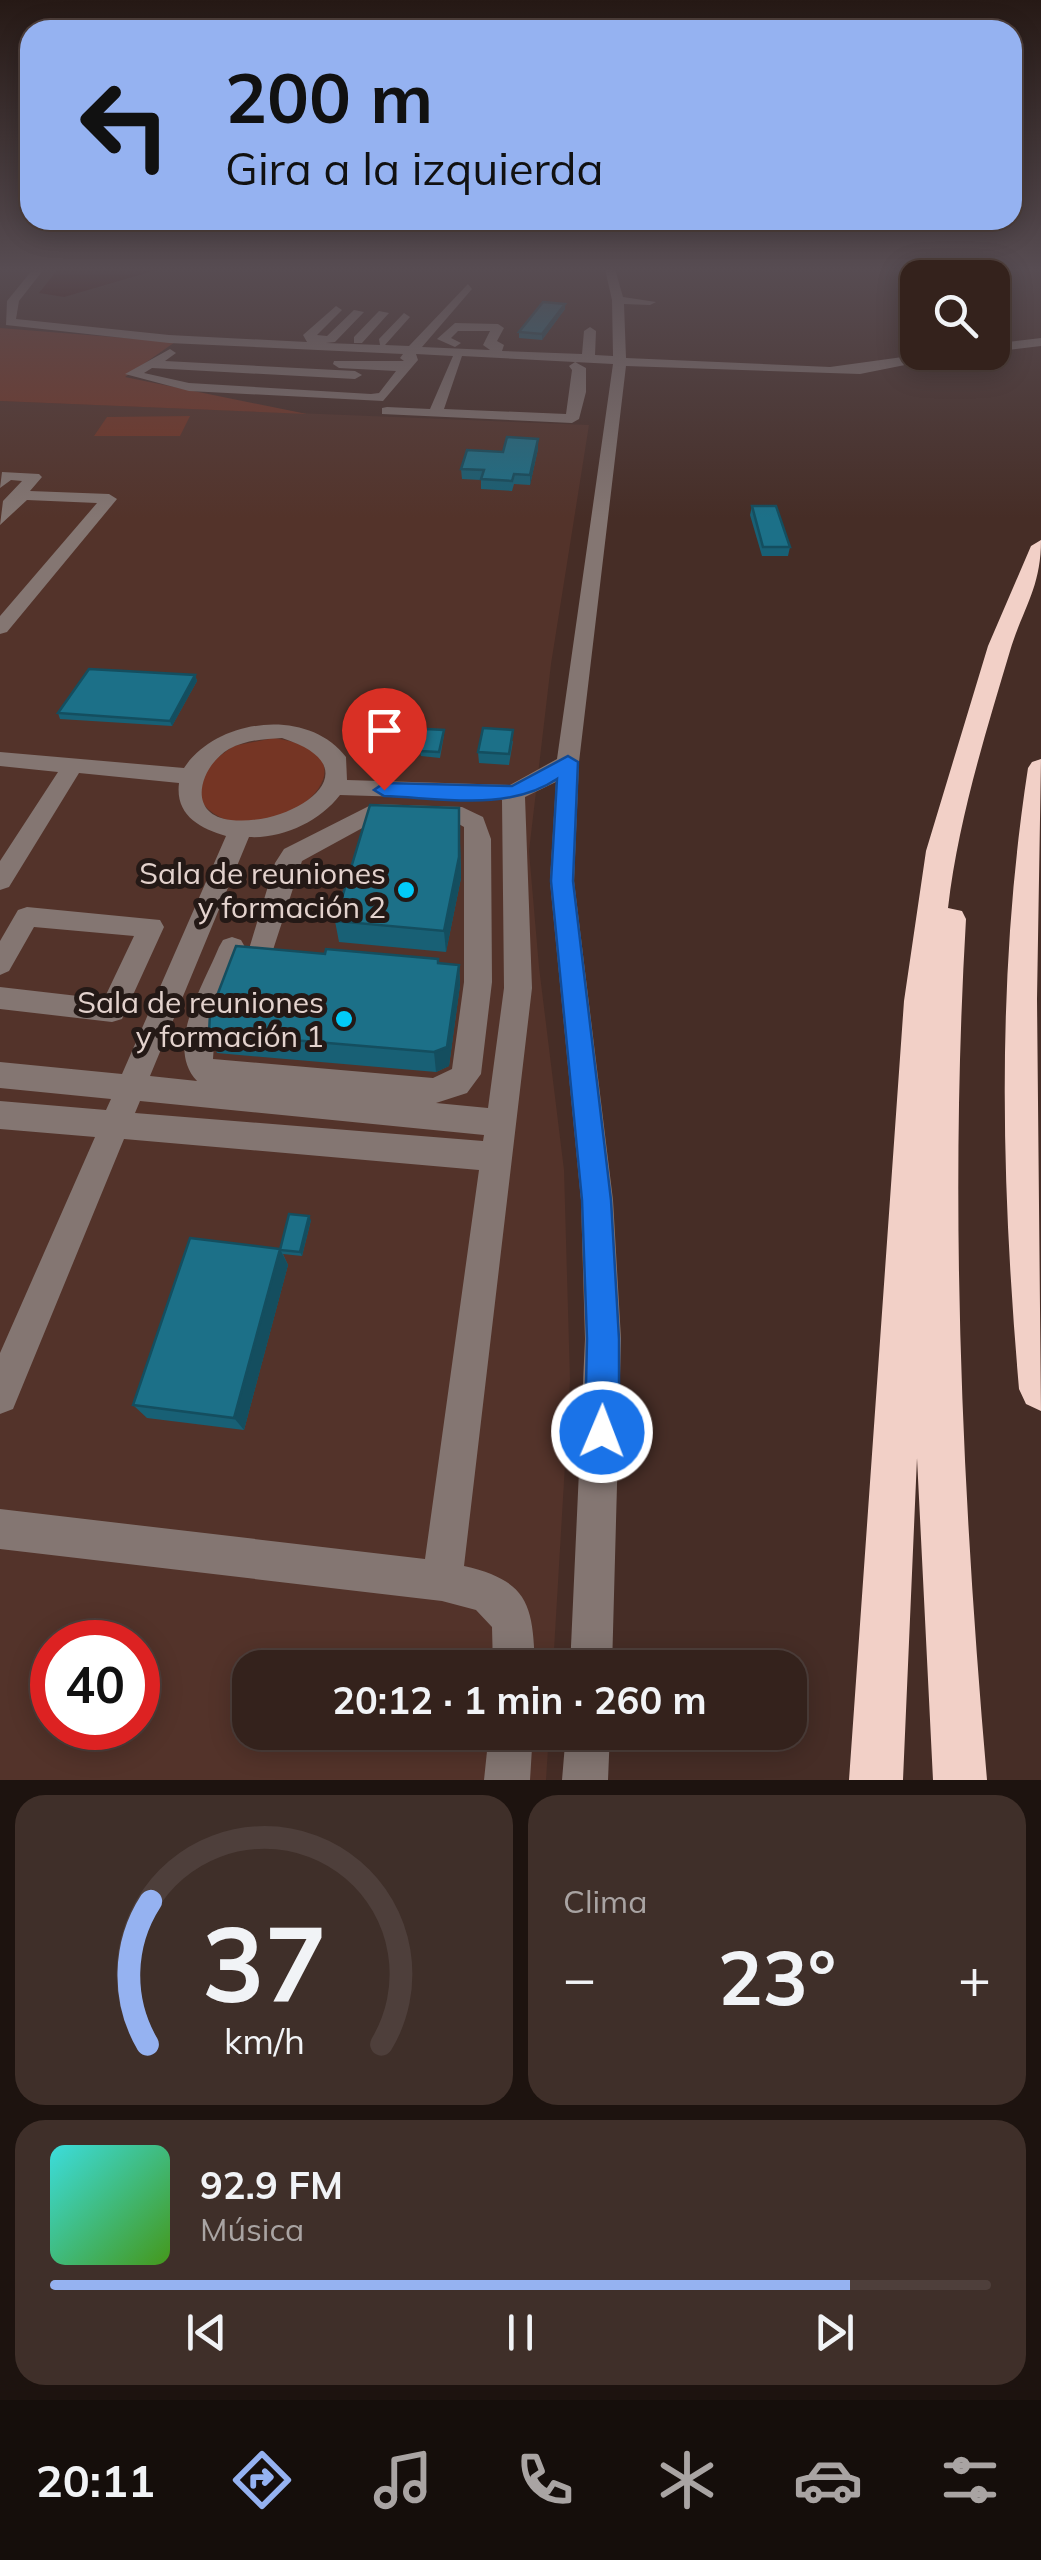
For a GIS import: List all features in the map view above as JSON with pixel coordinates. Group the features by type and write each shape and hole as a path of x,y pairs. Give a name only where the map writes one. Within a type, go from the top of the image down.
{"highway":[{"path":"876,1780 921,1001 940,850 968,766 1000,646 1041,546"},
{"path":"960,1780 940,1450 935,1201 944,990 968,766"},
{"path":"1041,768 1030,857 1023,1076 1041,1390"}],"street":[{"path":"144,370 170,352"},
{"path":"234,352 399,371"},
{"path":"263,352 399,371"},
{"path":"389,352 399,371 435,413 572,419 579,392 579,352"},
{"path":"399,371 411,352"},
{"path":"144,370 189,386 225,389 226,396 354,409 368,408 411,352"},
{"path":"144,370 399,371 479,352"},
{"path":"517,352 580,360"},
{"path":"580,360 583,352"},
{"path":"593,1650 603,1339 597,1200 562,881 568,762 629,352"},
{"path":"437,358 631,360 830,371 900,363"},
{"path":"435,413 456,360"},
{"path":"0,482 7,476 34,477 0,512"},
{"path":"0,520 24,494 109,498 0,628"},
{"path":"283,731 305,735 334,756 339,770 335,787 309,815 288,825 240,831 201,818 190,806 186,791 189,776 216,748 260,732 283,731"},
{"path":"0,760 189,776"},
{"path":"335,787 512,793 530,788 568,762"},
{"path":"0,880 73,766"},
{"path":"442,1582 519,972 512,793"},
{"path":"232,947 197,1038 196,1058 205,1071 433,1091 450,1087 466,1074 475,1019 479,840 475,823 462,815 372,812 290,856 262,949"},
{"path":"0,1396 240,831"},
{"path":"0,964 27,917 152,927 112,1011 0,998"},
{"path":"192,944 292,952"},
{"path":"443,966 519,972"},
{"path":"0,1076 131,1089 500,1140"},
{"path":"0,1115 115,1125 500,1140"},
{"path":"0,1529 442,1582 488,1592 513,1620 514,1650"},
{"path":"506,1780 509,1750"},
{"path":"585,1780 587,1750"}],"shaded area":[{"path":"0,352 161,352 125,377 307,414 0,401"},
{"path":"0,401 589,425 551,664 529,851 564,1170 570,1380 554,1650 232,1650 232,1750 548,1750 546,1780 0,1780"},
{"path":"190,416 180,436 94,436 107,417"},
{"path":"274,738 310,749 324,766 320,786 304,804 278,818 249,823 221,818 198,797 203,769 233,746"}],"building":[{"path":"507,437 538,439 530,475 514,474 512,481 481,479 484,470 461,469 467,450 503,452"},
{"path":"752,506 776,506 790,547 763,547"},
{"path":"89,669 195,675 170,721 58,713"},
{"path":"483,728 513,730 509,754 478,752"},
{"path":"426,729 444,730 439,752 420,751"},
{"name":"Sala de reuniones y formación 2","path":"370,805 459,808 459,857 444,931 335,921"},
{"name":"Sala de reuniones y formación 1","path":"236,946 325,954 326,949 438,959 438,963 459,965 447,1047 434,1052 209,1033 210,1014"},
{"path":"289,1214 309,1216 300,1252 280,1250"},
{"path":"190,1238 280,1249 234,1418 133,1405"}],"place":[{"name":"Sala de reuniones y formación 2","path":"406,890"},
{"name":"Sala de reuniones y formación 1","path":"344,1019"}],"route":[{"path":"384,790 512,793 530,788 568,762 562,881 597,1200 603,1339 602,1432"}]}
